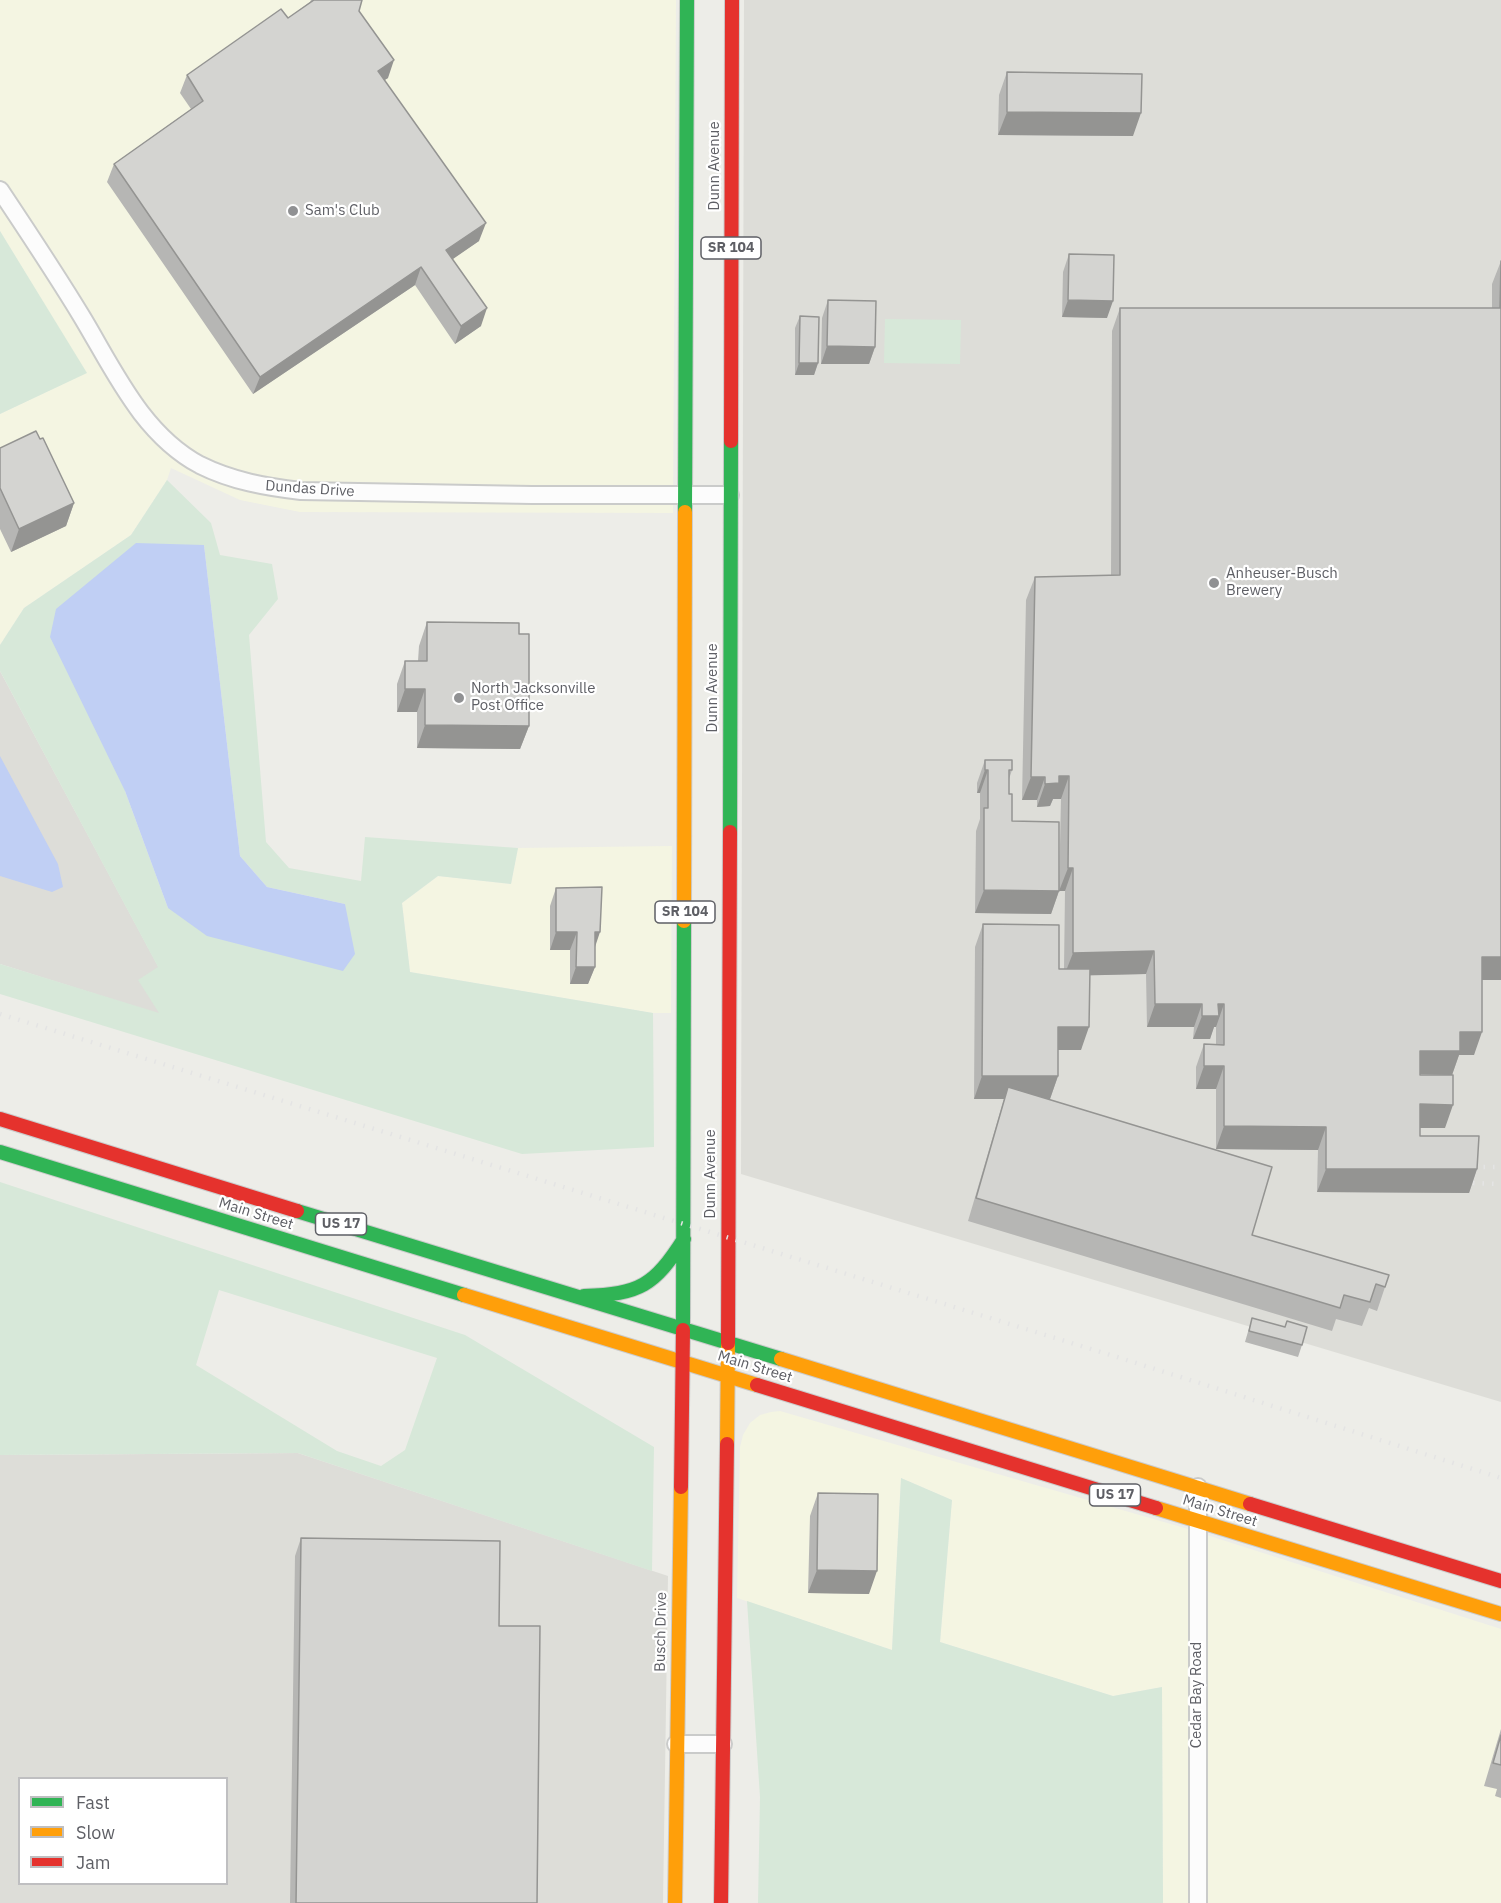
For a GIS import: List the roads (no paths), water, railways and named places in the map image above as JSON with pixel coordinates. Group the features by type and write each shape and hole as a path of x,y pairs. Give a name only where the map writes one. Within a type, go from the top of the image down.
{"main road":[{"name":"Dunn Avenue","path":"681,1362 684,1239 687,0"},
{"name":"Dunn Avenue","path":"728,1376 732,0"},
{"name":"Main Street","path":"0,1119 1501,1581"},
{"name":"Main Street","path":"0,1152 1501,1614"},
{"path":"572,1296 613,1295 641,1288 652,1281 669,1264 684,1239"},
{"name":"Busch Drive","path":"675,1903 681,1362"},
{"path":"722,1903 728,1376"}],"street":[{"name":"Dundas Drive","path":"0,190 128,395 160,434 209,469 242,482 268,488 299,491 532,495 730,495"},
{"name":"Cedar Bay Road","path":"1198,1487 1198,1903"},
{"path":"676,1744 723,1744"}],"water":[{"path":"136,543 204,545 240,856 267,887 345,904 355,954 343,971 207,936 168,908 125,791 50,637 56,609"},
{"path":"0,756 58,864 63,887 52,892 0,876"}],"railway":[{"path":"0,1014 1117,1357 1501,1478"},
{"path":"1474,1167 1501,1167"},
{"path":"1473,1183 1501,1184"}],"place":[{"name":"Sam's Club","path":"293,211"},
{"name":"Anheuser-Busch Brewery","path":"1214,583"},
{"name":"North Jacksonville Post Office","path":"459,698"}]}
